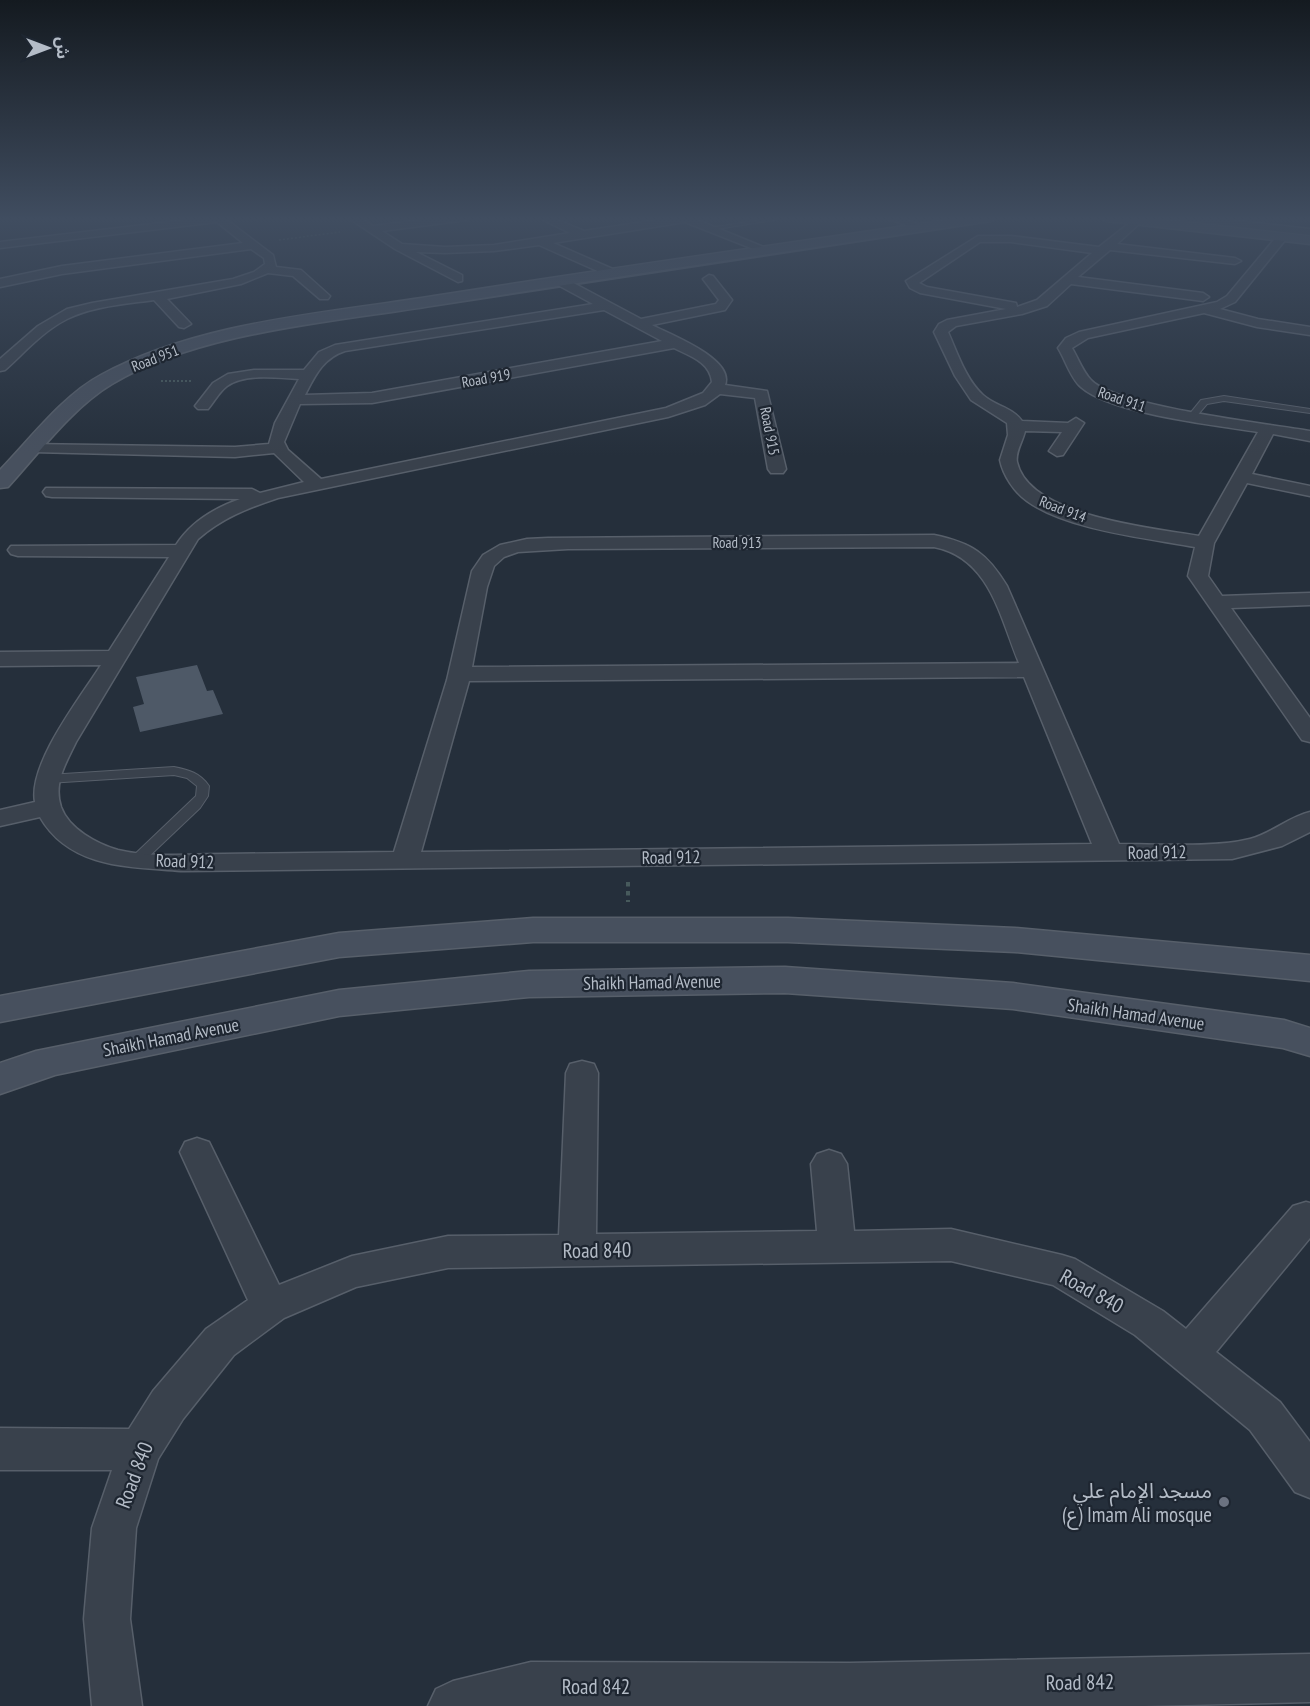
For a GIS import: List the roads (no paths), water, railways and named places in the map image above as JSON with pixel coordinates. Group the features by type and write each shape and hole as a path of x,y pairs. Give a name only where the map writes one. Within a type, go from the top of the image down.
{"street":[{"path":"0,368 62,316 98,304 146,297"},
{"path":"158,297 184,324"},
{"name":"Road 951","path":"0,482 78,400 105,380 153,357 182,347 246,331 462,297"},
{"path":"0,818 48,807 45,793 48,779 51,767 64,742 191,536 208,520 227,509 274,494 668,412 704,399 716,389 720,383 718,369 711,362 587,297"},
{"path":"638,324 720,306 726,300 723,297"},
{"path":"963,297 995,302 1022,310"},
{"path":"1049,297 1041,303 1022,310 952,323 944,327 941,332 974,395 1008,416 1017,426 1074,426 1057,451"},
{"path":"1168,297 1205,303 1257,323 1310,331"},
{"name":"Road 911","path":"1233,297 1221,305 1205,303 1084,335 1071,341 1065,348 1086,384 1102,394 1142,407 1310,436"},
{"path":"317,485 279,448 278,435 295,400 322,356 343,347 604,306"},
{"name":"Road 919","path":"295,400 372,398 676,344"},
{"path":"203,406 223,382 246,375 310,375"},
{"name":"Road 915","path":"716,389 762,389 777,469"},
{"name":"Road 914","path":"1017,426 1018,430 1008,453 1009,464 1021,487 1034,498 1055,509 1082,518 1205,543"},
{"path":"1268,429 1205,543 1198,576 1310,735"},
{"path":"33,447 235,452 279,448"},
{"path":"1241,477 1310,491"},
{"path":"51,492 274,494"},
{"name":"Road 913","path":"405,860 461,674 479,581 488,560 501,550 535,544 568,543 934,541 965,549 987,567 1034,670 1109,852"},
{"path":"18,550 182,551"},
{"path":"1217,602 1310,598"},
{"path":"0,659 117,658"},
{"path":"461,674 1034,670"},
{"name":"Road 912","path":"48,807 54,820 76,842 118,858 184,863 1232,851 1258,846 1280,838 1297,830 1310,820"},
{"path":"0,1010 339,945 532,930 788,930 1004,940 1310,968"},
{"name":"Shaikh Hamad Avenue","path":"0,1079 50,1061 339,1003 529,984 785,980 1013,996 1284,1034 1310,1042"},
{"path":"577,1251 582,1073"},
{"path":"197,1152 270,1306"},
{"path":"829,1164 837,1245"},
{"path":"1190,1354 1305,1217"},
{"name":"Road 840","path":"117,1706 107,1619 114,1528 140,1450 168,1405 220,1342 270,1306 352,1272 448,1252 951,1245 1062,1271 1149,1323 1190,1354 1264,1416 1310,1477"},
{"path":"0,1449 140,1450"},
{"name":"Road 842","path":"453,1706 531,1686 851,1696 1115,1693 1310,1678"}],"lane":[{"path":"1192,416 1203,402 1217,398 1238,399 1310,411"},
{"path":"48,779 174,771 189,773 198,779 203,786 202,796 138,859"}],"place":[{"name":"مسجد الإمام علي (ع) Imam Ali mosque","path":"1224,1502"}]}
